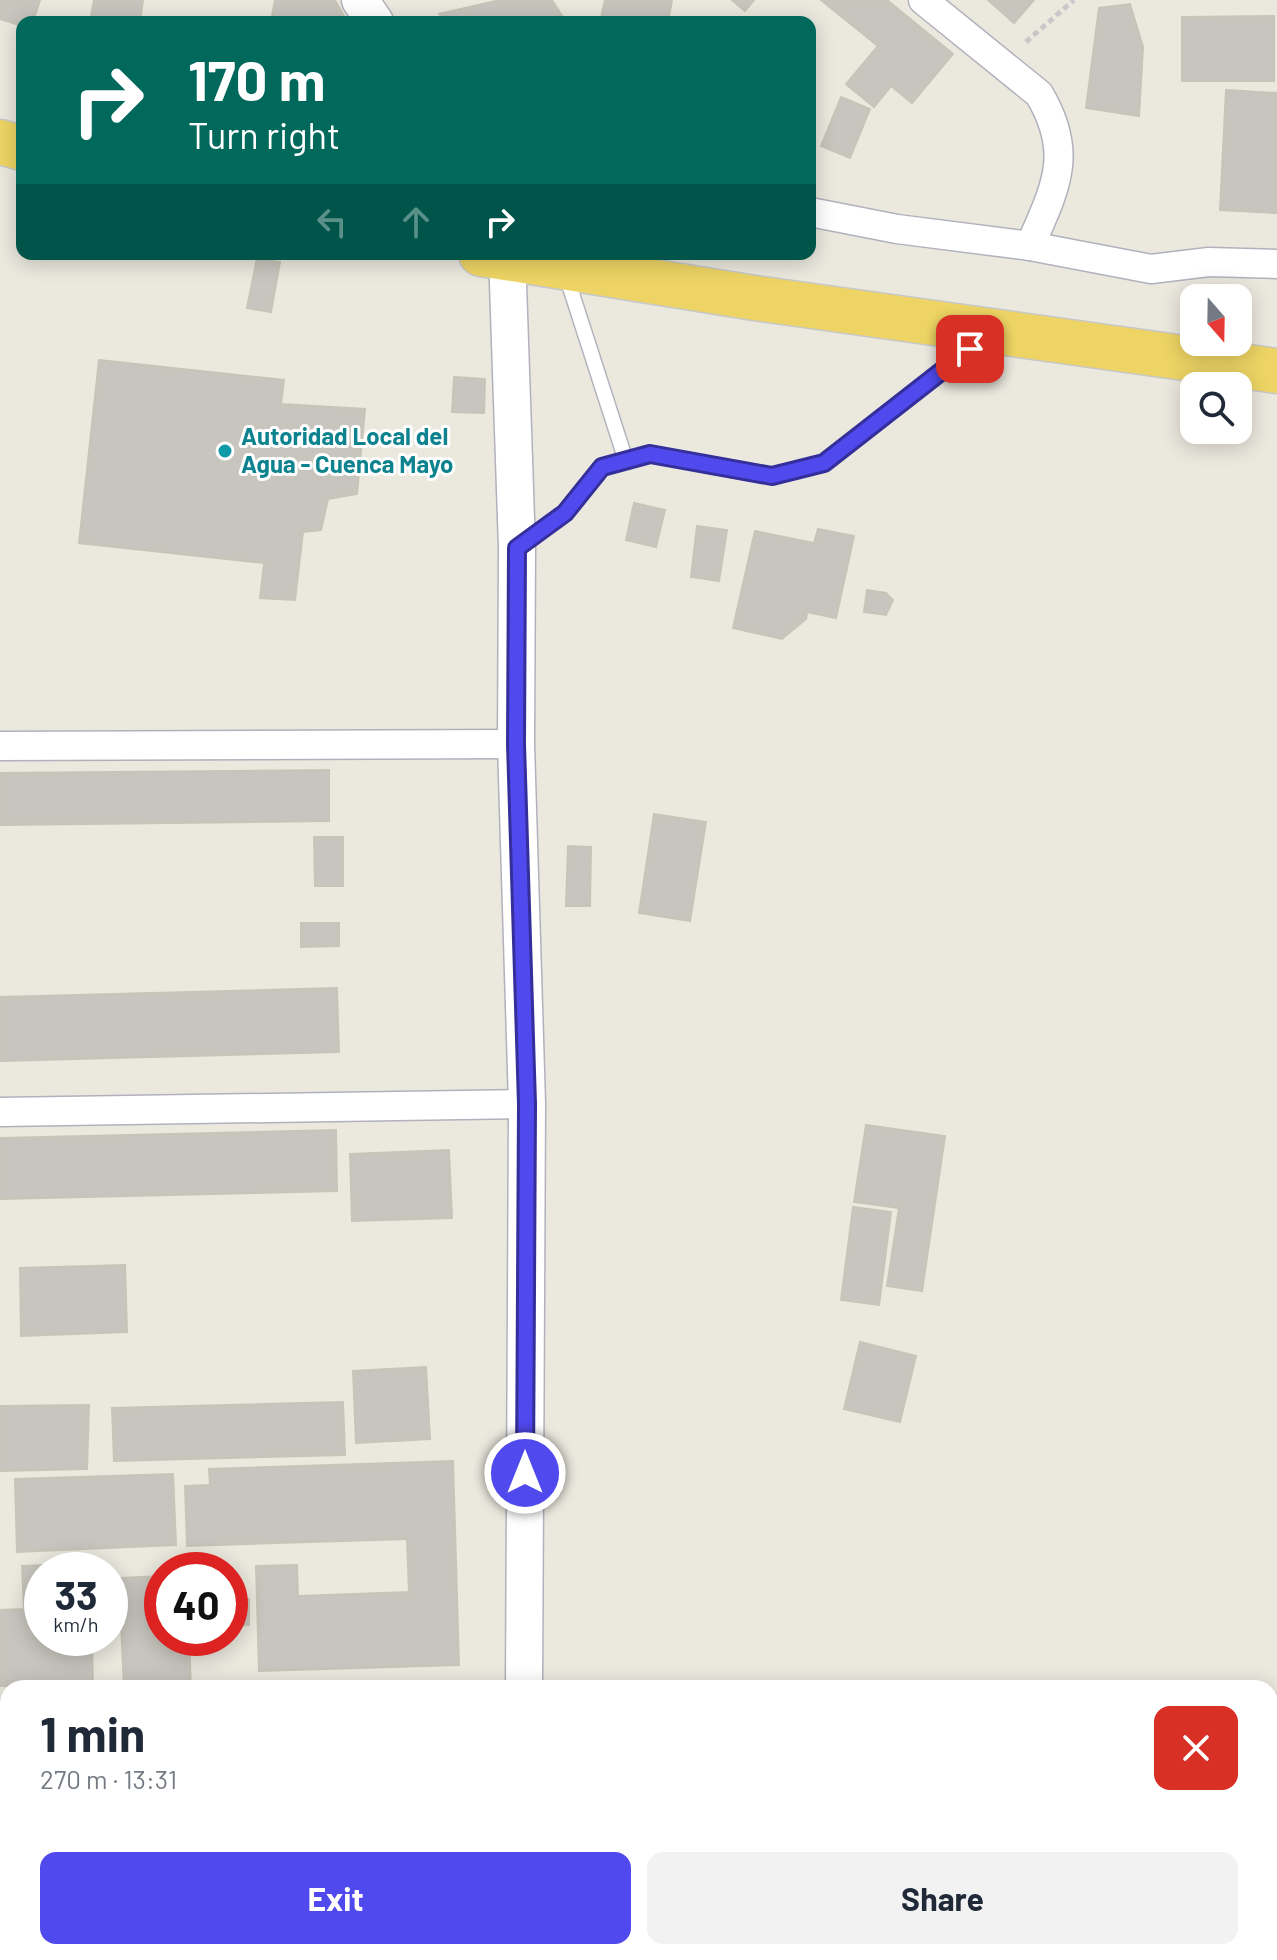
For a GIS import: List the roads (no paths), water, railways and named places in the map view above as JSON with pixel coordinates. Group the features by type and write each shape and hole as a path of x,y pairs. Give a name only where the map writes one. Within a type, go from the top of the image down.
{"highway":[{"path":"526,260 755,298 1277,371"}],"street":[{"path":"923,0 1039,94 1056,131 1060,150 1059,173 1053,195 1030,246"},
{"path":"816,213 897,229 1030,246 1151,269 1209,262 1277,264"},
{"path":"499,260 517,548 516,744 527,1104 524,1680"},
{"path":"0,746 516,744"},
{"path":"0,1112 527,1104"}],"lane":[{"path":"564,267 626,461"},
{"path":"517,548 565,513 602,467 650,454 772,476 824,463 994,330"}],"place":[{"name":"Autoridad Local del Agua - Cuenca Mayo","path":"225,451"}]}
